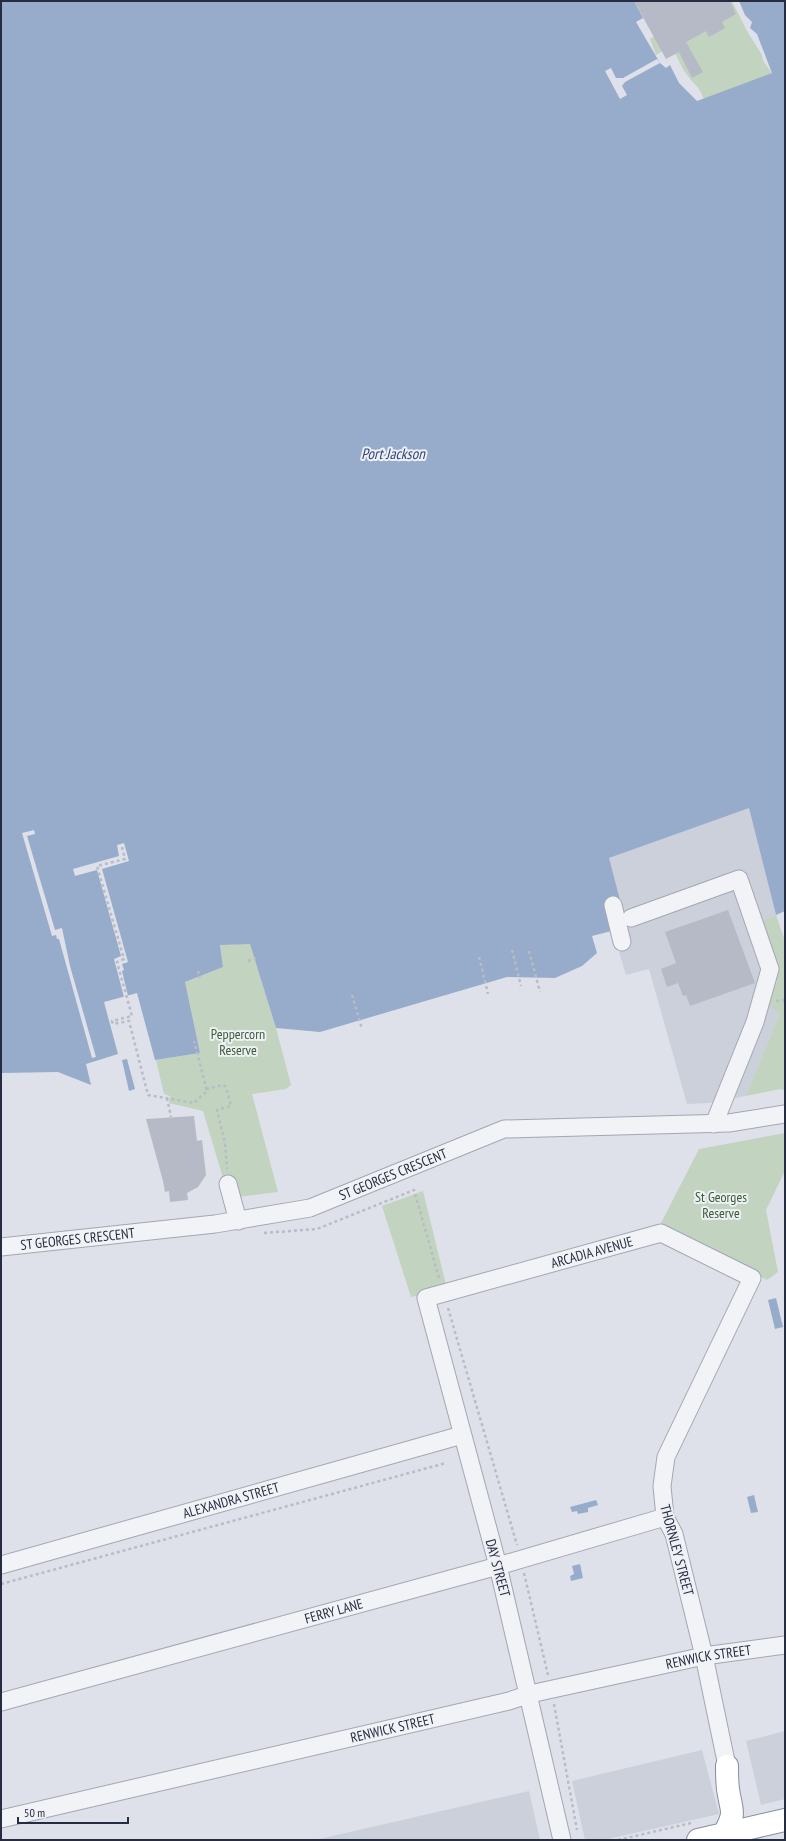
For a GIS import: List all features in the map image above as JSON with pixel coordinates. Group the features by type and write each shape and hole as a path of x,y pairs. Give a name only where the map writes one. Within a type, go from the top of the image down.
{"highway":[{"path":"724,1834 732,1817 733,1808 728,1790 727,1766"},
{"path":"695,1831 724,1834 785,1820"}],"street":[{"path":"631,918 740,880 770,969 755,1022 714,1124"},
{"path":"613,905 622,942"},
{"name":"ST GEORGES CRESCENT","path":"1,1247 238,1221 310,1208 504,1129 714,1124 785,1114"},
{"path":"228,1184 238,1221"},
{"name":"ARCADIA AVENUE","path":"426,1298 661,1233 752,1278"},
{"name":"THORNLEY STREET","path":"727,1766 704,1656 674,1534 665,1517 662,1486 666,1457 752,1278"},
{"name":"DAY STREET","path":"426,1298 498,1566 530,1694 562,1840"},
{"name":"ALEXANDRA STREET","path":"1,1564 462,1435"},
{"name":"FERRY LANE","path":"1,1702 498,1566 665,1517"},
{"name":"RENWICK STREET","path":"1,1818 530,1694 704,1656 785,1644"}],"path":[{"path":"122,847 125,859 97,866 124,959 117,962 132,1016 112,1021 113,1024 129,1021 148,1095 194,1103 207,1091 194,1041"},
{"path":"512,950 521,986"},
{"path":"529,951 540,992"},
{"path":"479,957 488,994"},
{"path":"248,961 256,958"},
{"path":"198,971 200,978"},
{"path":"352,995 362,1029"},
{"path":"206,1089 223,1085 226,1087 231,1106 217,1110 226,1143 228,1184"},
{"path":"167,1098 171,1117"},
{"path":"414,1190 521,1559 551,1690 578,1832"},
{"name":"ALEXANDRA STREET","path":"1,1584 446,1463"},
{"path":"618,1840 695,1831"}],"shaded area":[{"path":"749,807 776,915 762,921 776,964 777,982 766,1004 780,1013 746,1096 709,1103 687,1104 649,969 626,975 613,932 609,858"},
{"path":"785,1731 785,1799 761,1805 746,1741"},
{"path":"702,1750 719,1814 604,1840 585,1840 572,1781"},
{"path":"529,1791 540,1840 315,1840"}],"green space":[{"path":"668,1 732,1 747,31 762,55 763,61 772,73 706,99 703,98 702,94 689,78 670,47 656,55 650,39 677,21"},
{"path":"776,915 785,941 785,1090 780,1089 746,1096 780,1013 766,1004 777,982 776,964 762,921"},
{"name":"Peppercorn Reserve","path":"250,944 276,1028 291,1085 286,1089 252,1094 278,1192 229,1198 203,1111 169,1103 170,1096 164,1094 156,1060 200,1053 185,982 223,967 220,945"},
{"name":"St Georges Reserve","path":"785,1133 785,1171 766,1210 778,1272 767,1280 660,1225 699,1149"},
{"path":"423,1191 447,1289 411,1297 382,1206"}],"water":[{"name":"Port Jackson","path":"1,1 634,1 643,18 636,22 660,63 666,68 670,65 679,83 697,101 772,73 757,34 750,28 752,22 745,15 739,1 785,1 785,911 776,915 749,808 609,858 627,927 592,936 597,953 582,966 555,978 507,977 320,1032 276,1028 250,944 220,945 223,967 185,982 200,1053 155,1060 137,993 104,1002 118,1054 86,1064 91,1085 58,1072 1,1073"},
{"path":"127,1059 135,1089 129,1091 122,1060"},
{"path":"776,1298 783,1327 775,1329 768,1300"},
{"path":"754,1495 758,1512 751,1513 747,1497"},
{"path":"596,1500 598,1505 588,1508 588,1512 578,1514 577,1511 572,1512 570,1507"},
{"path":"580,1564 583,1578 571,1581 570,1576 574,1574 572,1566"}],"pier":[{"path":"657,59 660,63 625,82 622,86 627,95 620,99 605,71 611,68 616,78 623,78"},
{"path":"34,830 35,834 27,836 55,930 62,928 70,966 96,1057 92,1058 59,939 57,939 56,935 52,936 22,833"},
{"path":"124,843 129,861 102,869 128,962 122,964 124,970 122,971 128,996 124,997 114,959 121,956 97,870 75,876 73,869 119,856 117,845"}],"building":[{"path":"634,1 730,1 736,14 722,22 725,28 709,37 706,31 686,42 703,72 692,78 679,52 666,59"},
{"path":"728,910 755,983 690,1006 686,995 683,996 678,983 667,987 661,969 676,963 665,932"},
{"path":"194,1116 197,1141 202,1140 206,1175 198,1187 187,1193 188,1200 170,1202 169,1191 165,1192 146,1119"}]}
